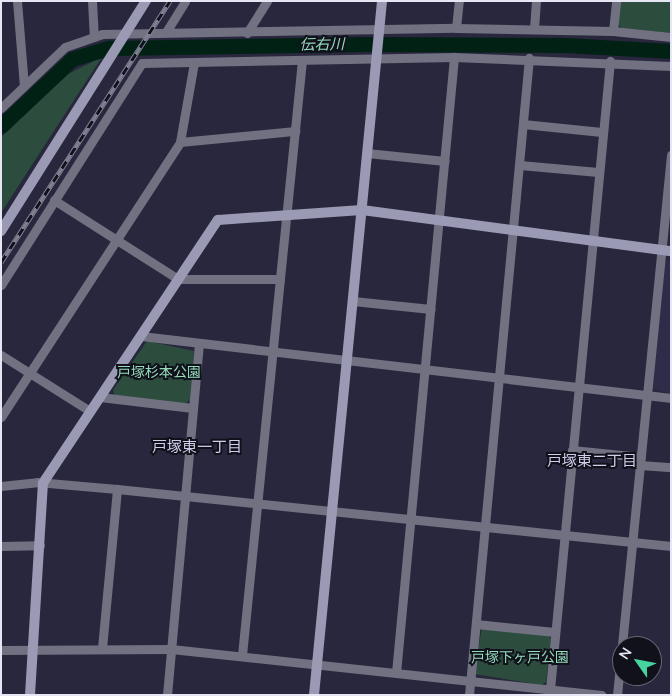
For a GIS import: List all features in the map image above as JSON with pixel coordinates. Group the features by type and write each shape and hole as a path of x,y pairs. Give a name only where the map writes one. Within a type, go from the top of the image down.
{"street":[{"path":"17,1 24,86"},
{"path":"92,1 94,37"},
{"path":"1,231 146,1"},
{"path":"166,32 186,1"},
{"path":"247,34 267,1"},
{"path":"314,695 382,1"},
{"path":"456,28 459,1"},
{"path":"534,29 536,1"},
{"path":"613,31 616,1"},
{"path":"1,108 65,47 94,37 166,32 247,34 380,32 456,28 613,31 671,38"},
{"path":"1,285 142,63 302,60 378,54 610,61 671,66"},
{"path":"396,673 412,520 424,369 440,219 454,57"},
{"path":"469,695 529,58"},
{"path":"242,655 288,214 302,60"},
{"path":"550,689 577,388 610,61"},
{"path":"1,417 180,142 194,63"},
{"path":"523,124 602,132"},
{"path":"180,142 295,131"},
{"path":"368,153 445,161"},
{"path":"617,695 647,395 666,251 671,155"},
{"path":"520,165 598,172"},
{"path":"54,200 178,279 280,279"},
{"path":"30,695 44,483 218,220 362,210 440,219 666,251"},
{"path":"353,301 431,309"},
{"path":"141,336 671,398"},
{"path":"167,695 199,344"},
{"path":"1,355 90,411"},
{"path":"100,396 192,408"},
{"path":"572,450 671,467"},
{"path":"1,486 44,483 117,489 671,546"},
{"path":"102,648 117,489"},
{"path":"1,546 40,544"},
{"path":"476,624 556,632"},
{"path":"1,650 171,649 242,655 602,695"}],"shaded area":[{"path":"671,259 671,394 652,388 664,263"}],"green space":[{"path":"619,1 671,1 671,33 622,28 617,24"},
{"path":"102,57 1,213 1,137 68,74"},
{"name":"戸塚杉本公園","path":"147,341 194,351 190,400 185,404 115,397 113,390"},
{"name":"戸塚下ヶ戸公園","path":"482,627 547,633 551,639 546,682 542,685 474,674"}],"waterway":[{"name":"伝右川","path":"1,126 72,59 109,48 366,44 566,45 671,51"}],"railway":[{"path":"1,262 170,1"}],"district":[{"name":"戸塚東一丁目","path":"197,447"},
{"name":"戸塚東二丁目","path":"592,461"}]}
